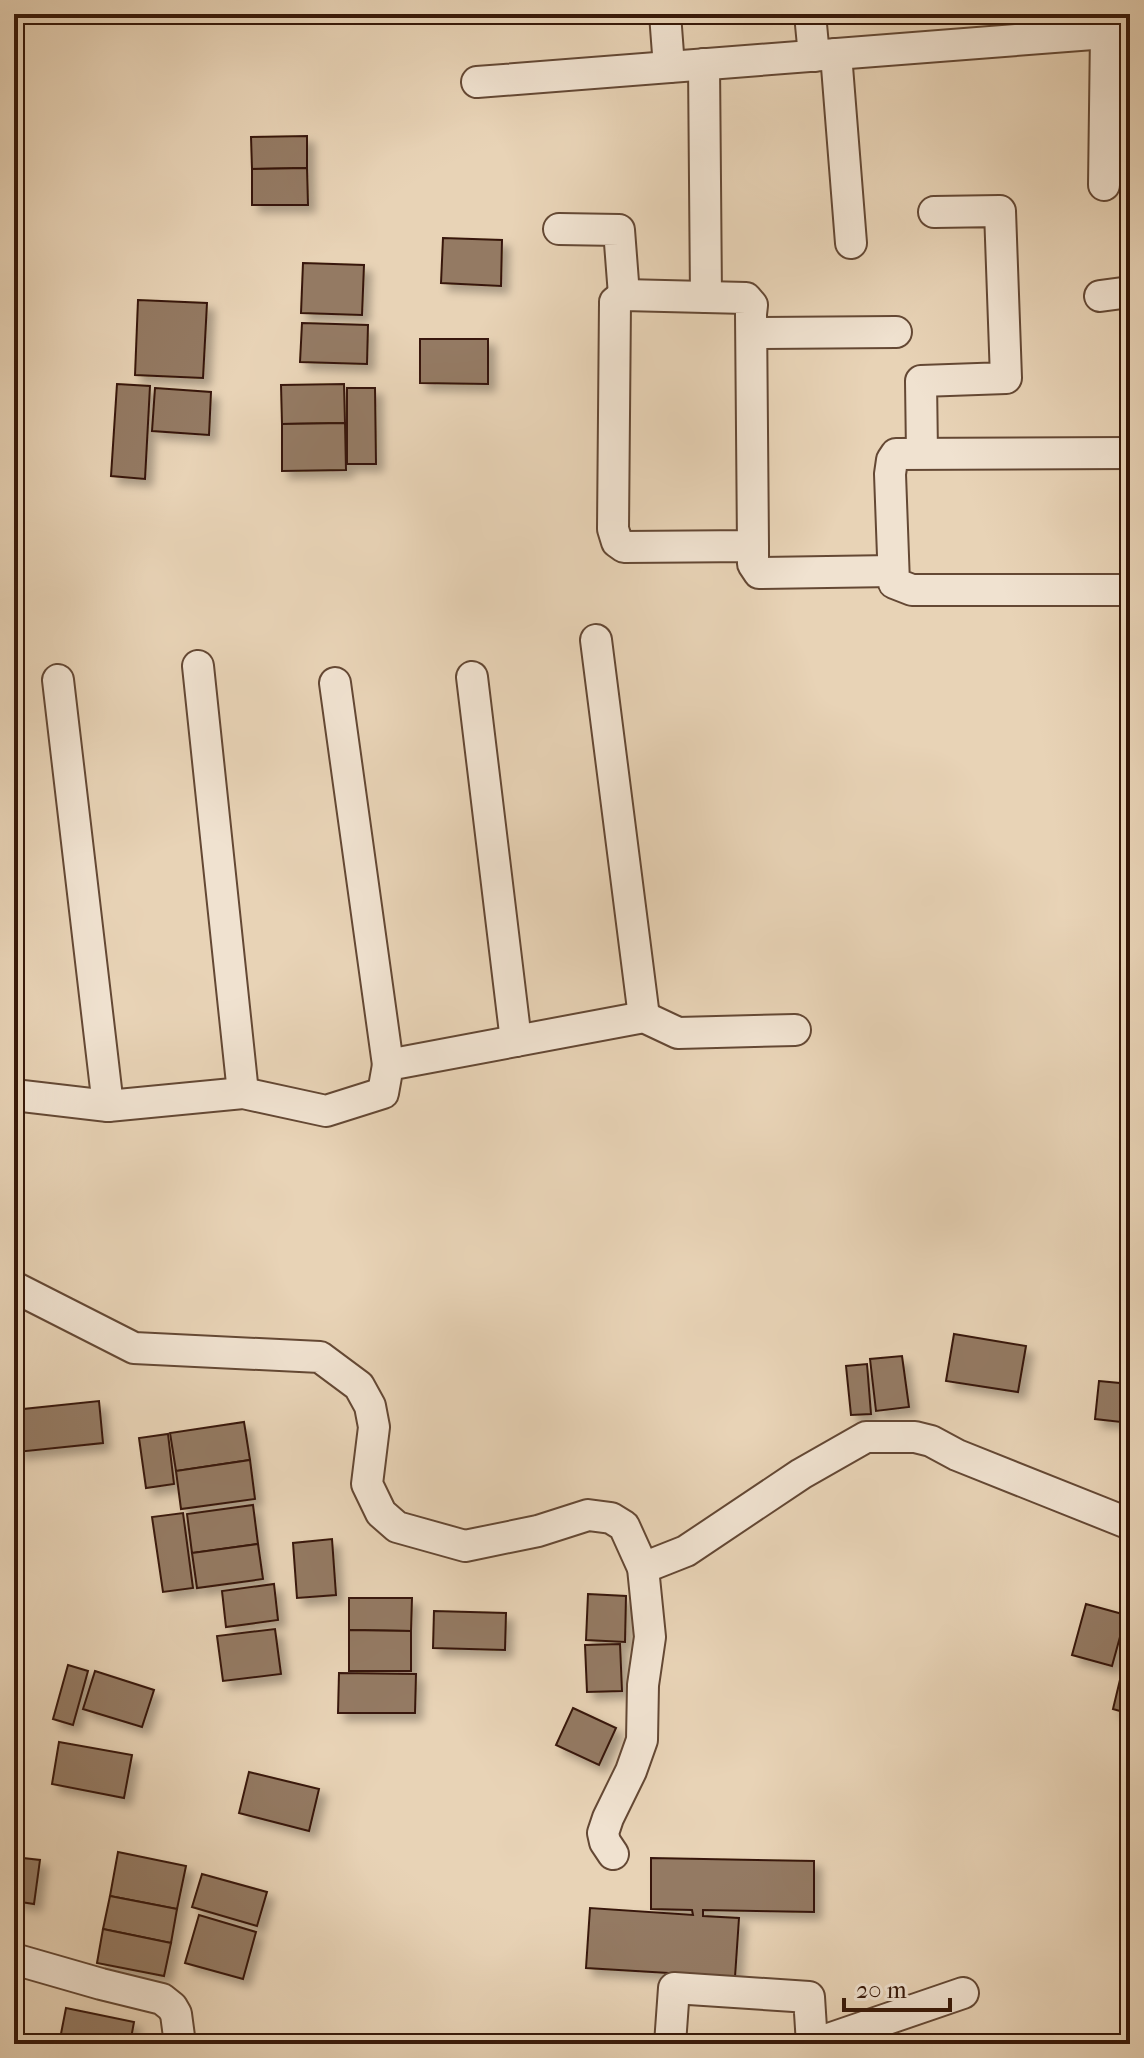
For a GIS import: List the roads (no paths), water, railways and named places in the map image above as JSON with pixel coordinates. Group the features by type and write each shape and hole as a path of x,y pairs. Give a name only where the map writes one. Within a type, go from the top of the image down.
{"street":[{"path":"665,14 669,67"},
{"path":"810,14 825,55 851,243"},
{"path":"477,82 1118,34 1104,185"},
{"path":"704,64 706,297"},
{"path":"922,453 921,381 1006,378 1000,211 934,212"},
{"path":"559,229 619,230 624,295"},
{"path":"1100,296 1130,292"},
{"path":"753,546 624,547 617,542 613,529 615,302 624,295 746,298 752,305 752,333 753,546 753,564 759,573 893,571"},
{"path":"752,333 896,332"},
{"path":"1130,453 896,454 890,474 894,583 912,590 1130,590"},
{"path":"596,640 644,1017"},
{"path":"198,666 243,1093"},
{"path":"472,677 516,1041"},
{"path":"58,680 108,1106"},
{"path":"14,1095 108,1106 243,1093 326,1111 383,1093 388,1065 335,683"},
{"path":"388,1065 644,1017 678,1033 795,1030"},
{"path":"14,1287 134,1348 320,1357 359,1386 370,1406 374,1427 367,1484 381,1513 397,1527 465,1546 538,1531 588,1515 611,1518 624,1526 643,1568 650,1637 643,1685 642,1740 603,1833 613,1854"},
{"path":"643,1568 686,1551 801,1474 866,1437 915,1437 931,1441 957,1455 1130,1524"},
{"path":"14,1959 162,1999 176,2014 180,2044"},
{"path":"670,2044 674,1988 809,1997 813,2044 963,1993"}]}
